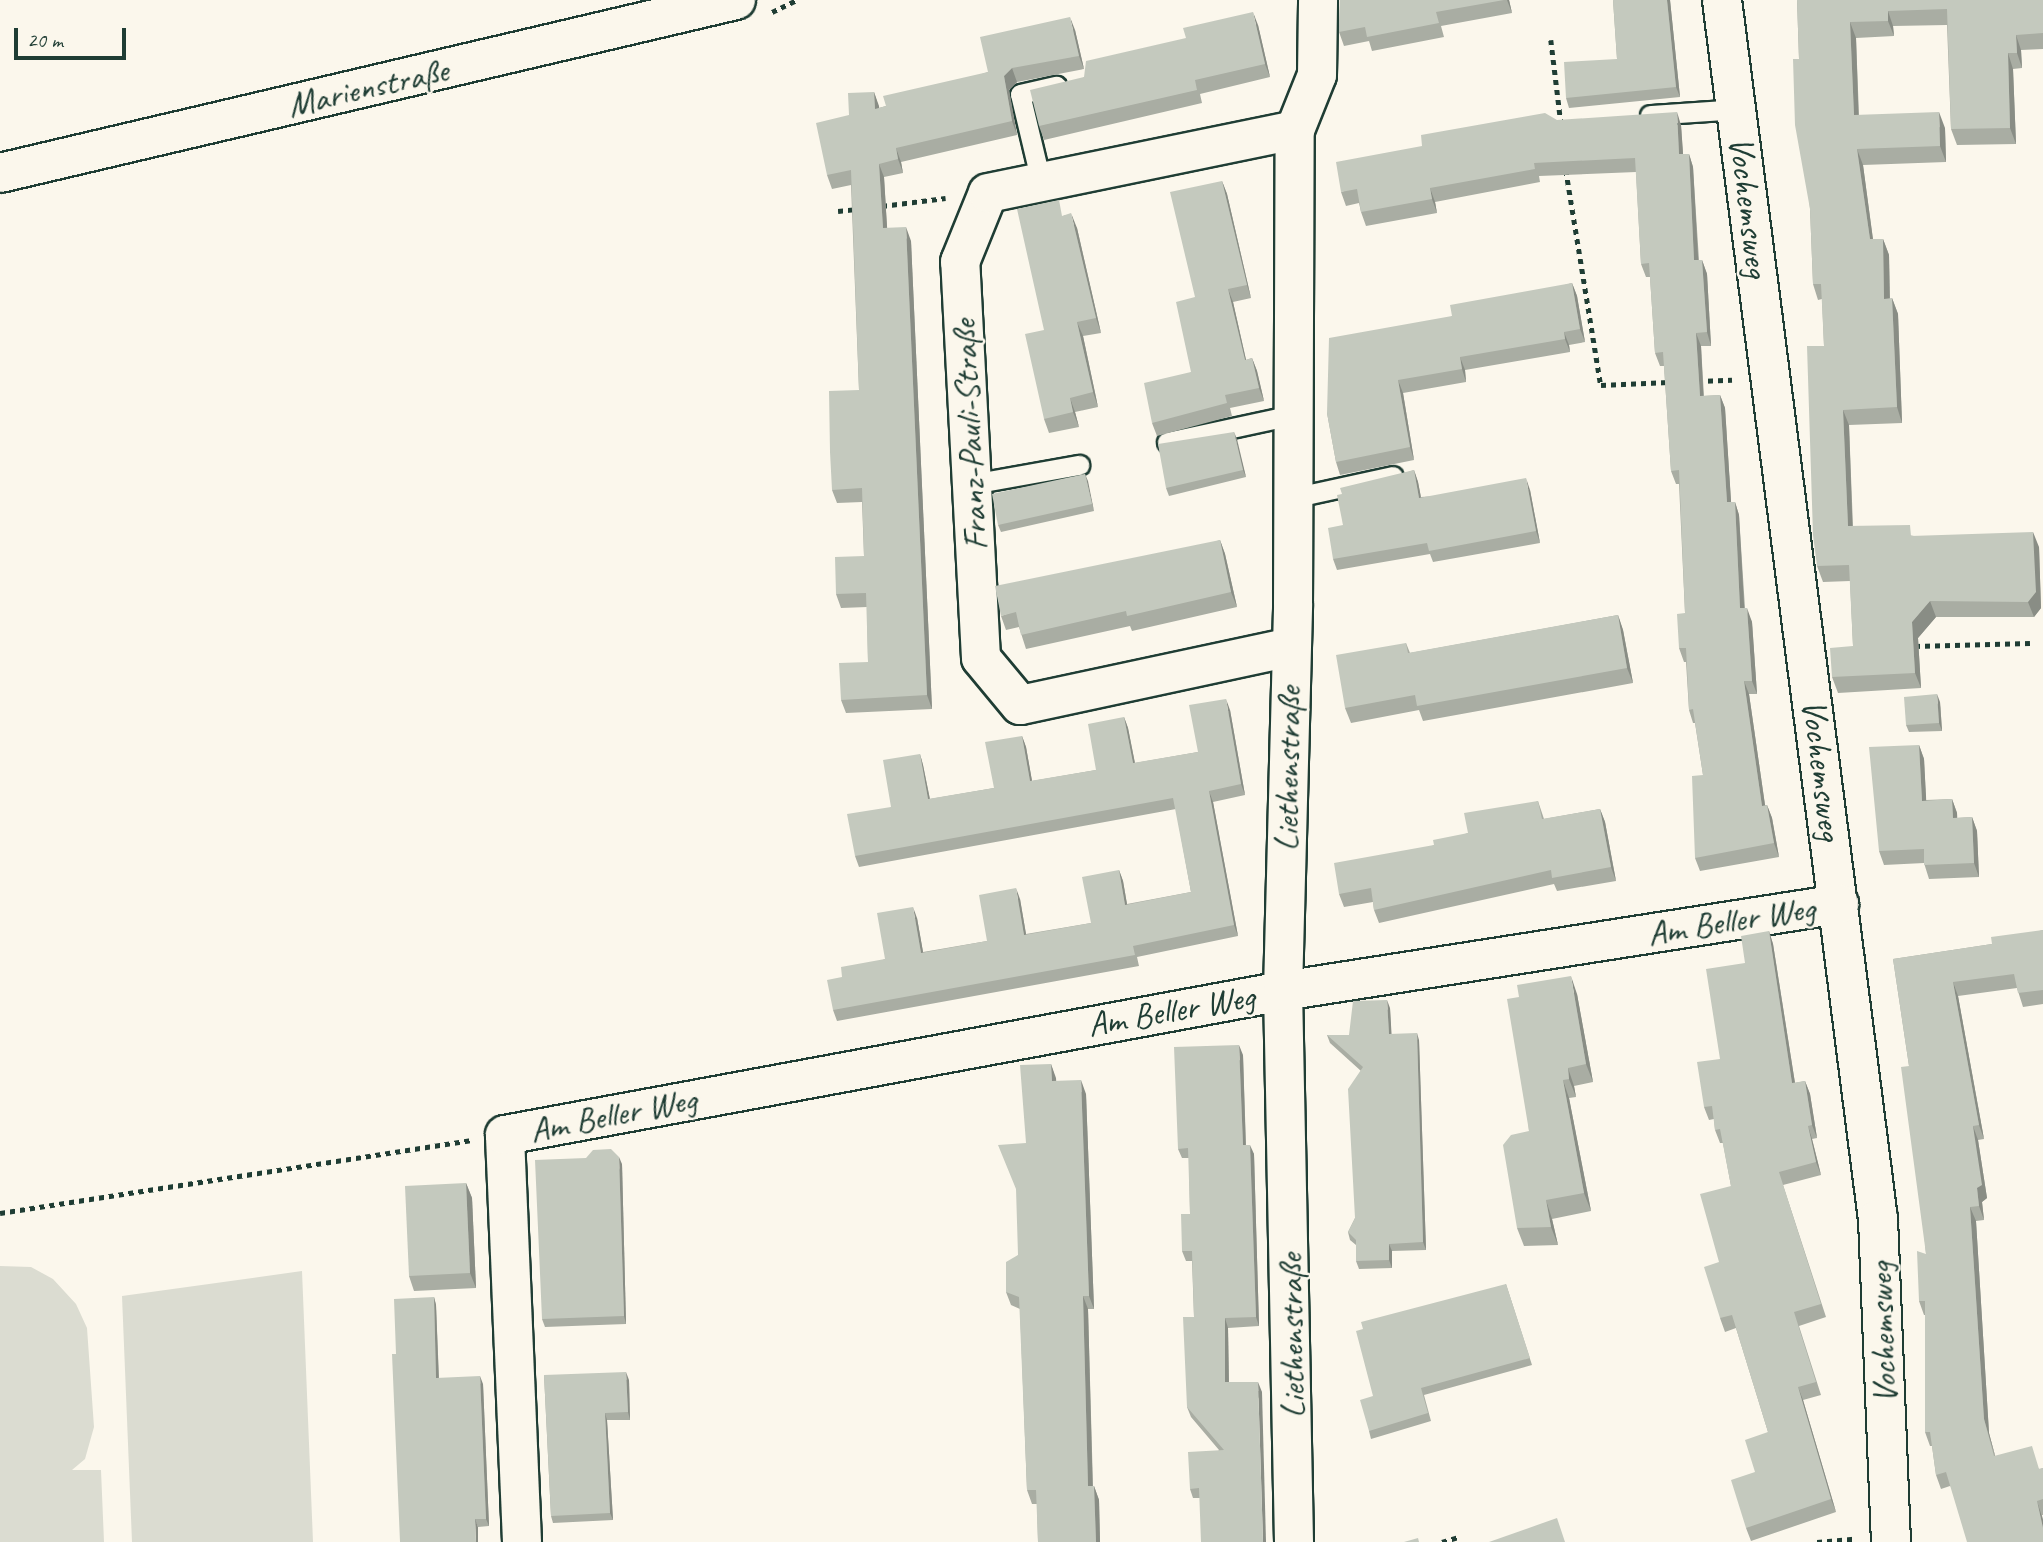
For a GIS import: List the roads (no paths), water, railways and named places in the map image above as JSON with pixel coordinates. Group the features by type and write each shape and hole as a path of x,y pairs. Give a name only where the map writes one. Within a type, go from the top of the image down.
{"street":[{"name":"Marienstraße","path":"0,173 736,0"},
{"name":"Liethenstraße","path":"1294,1542 1283,990 1291,647 1295,130 1317,75 1318,0"},
{"name":"Vochemsweg","path":"1723,0 1878,1219 1891,1542"},
{"path":"1041,182 1295,130"},
{"name":"Franz-Pauli-Straße","path":"1041,182 988,193 960,261 981,658 1020,705 1291,647"},
{"name":"Am Beller Weg","path":"522,1542 505,1135 1283,990 1839,904"}],"lane":[{"path":"1041,182 1020,94 1081,81"},
{"path":"1629,117 1737,109"},
{"path":"1167,442 1292,415"},
{"path":"972,484 1079,465"},
{"path":"1292,498 1411,472"}]}
